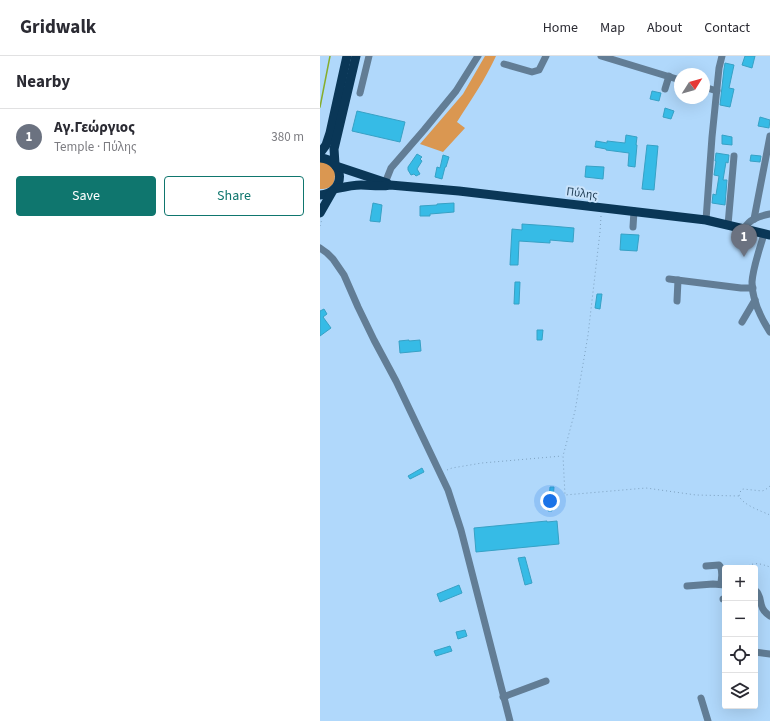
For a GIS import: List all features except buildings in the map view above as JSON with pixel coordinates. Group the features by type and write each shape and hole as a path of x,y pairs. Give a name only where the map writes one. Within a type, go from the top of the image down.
{"main road":[{"path":"320,153 326,145 330,133 347,56"},
{"path":"321,216 340,178 336,165 334,149 356,56"},
{"path":"320,158 330,160 336,165 388,184"},
{"path":"320,195 350,186 381,186 388,184"},
{"name":"Πύλης","path":"388,184 706,220 767,234"}],"street":[{"path":"360,93 369,56"},
{"path":"388,184 392,168 456,91 478,56"},
{"path":"504,64 532,72 539,70 546,56"},
{"path":"601,56 674,78"},
{"path":"706,220 712,137 722,56"},
{"path":"664,89 669,76"},
{"path":"710,89 717,91"},
{"path":"754,219 770,136"},
{"path":"728,225 734,156"},
{"path":"632,227 634,211"},
{"path":"744,229 746,225 754,219 770,214"},
{"path":"767,234 754,272 753,288 754,300 770,332"},
{"path":"320,248 327,252 344,275 371,334 396,381 448,490 461,530 510,721"},
{"path":"669,279 741,288 753,288"},
{"path":"677,301 678,280"},
{"path":"742,322 754,300"},
{"path":"706,566 719,565 722,570"},
{"path":"687,586 722,584"},
{"path":"758,604 770,616"},
{"path":"758,652 770,654"},
{"path":"503,696 546,681"},
{"path":"701,698 708,721"}],"path":[{"path":"602,208 588,335 575,411 563,456 565,495 646,488 696,496 739,496"},
{"path":"320,226 321,216"},
{"path":"440,473 452,468 482,463 563,456"},
{"path":"770,486 762,491 741,490 739,496 742,501 770,515"},
{"path":"750,565 754,563 760,563 770,567"}],"shaded area":[{"path":"485,56 496,56 483,82 457,122 465,128 443,152 420,144 463,94"},
{"path":"320,161 323,161 335,169 334,181 329,188 320,189"}],"waterway":[{"path":"320,107 330,56"}],"place":[{"name":"Αγ.Γεώργιος","path":"744,257"}]}
